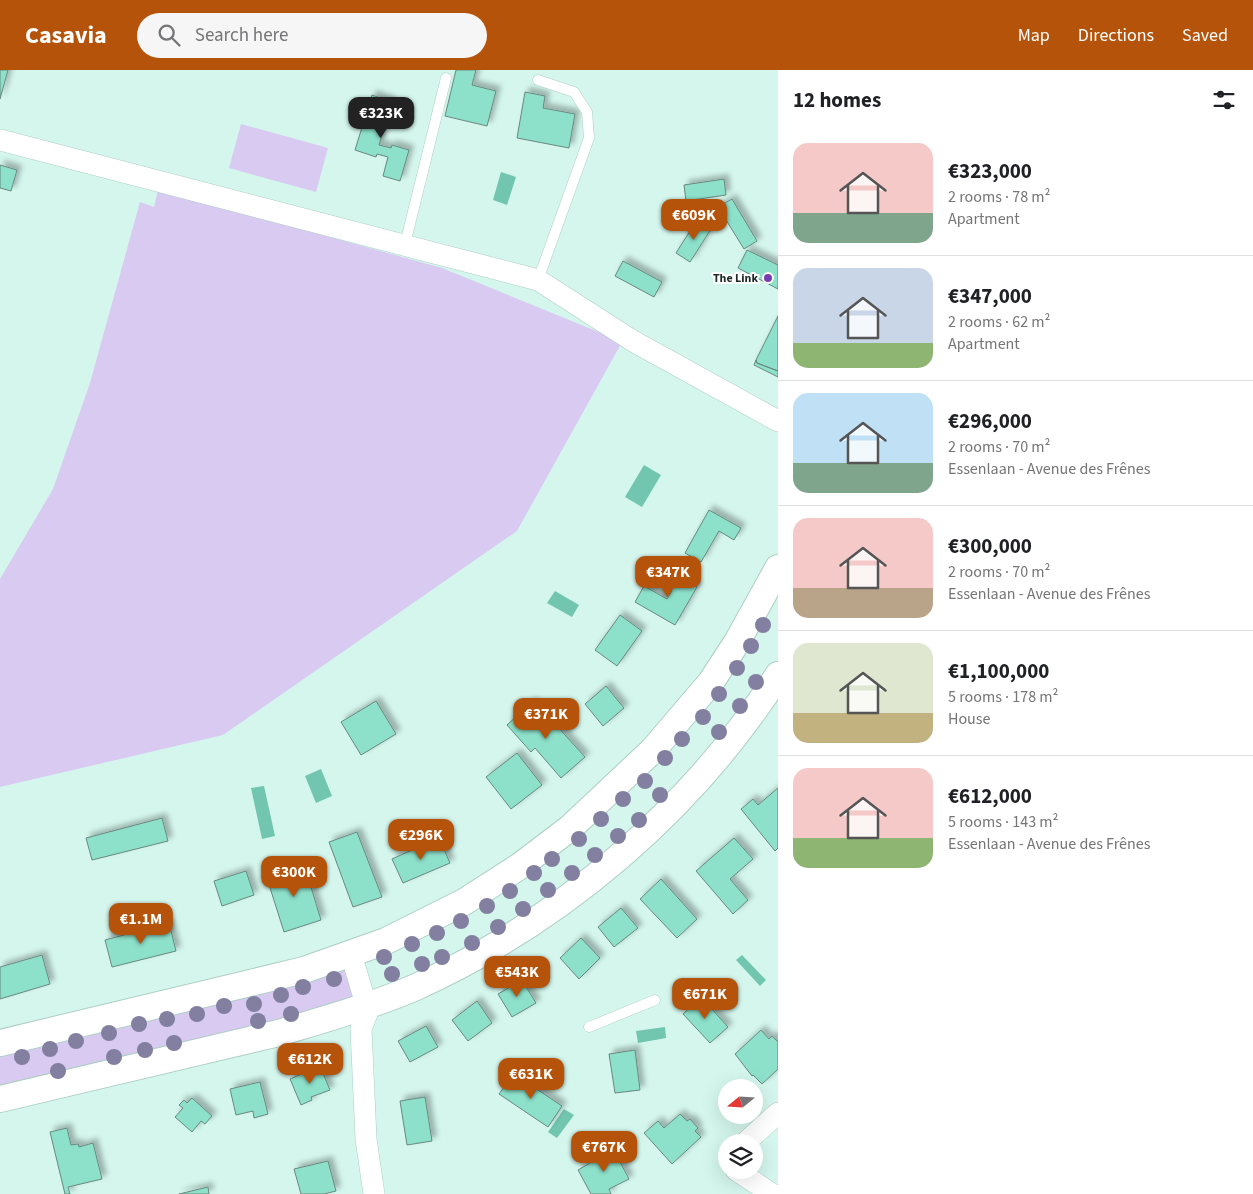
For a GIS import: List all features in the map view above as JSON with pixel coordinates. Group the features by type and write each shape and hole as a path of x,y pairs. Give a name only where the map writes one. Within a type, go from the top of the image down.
{"street":[{"path":"0,140 538,280 633,341 778,421"},
{"path":"0,1044 277,978 329,963 386,941 428,921 497,882 570,828 615,787 676,726 711,682 737,642 778,568"},
{"path":"0,1099 280,1033 367,1006 414,987 479,955 541,915 612,862 670,808 730,744 778,675"},
{"path":"350,954 368,1011 361,1029 362,1076 366,1138 374,1194"},
{"path":"755,1134 778,1113"},
{"path":"750,1179 772,1194"}],"lane":[{"path":"405,244 446,78"},
{"path":"538,80 574,92 587,112 589,138 538,280"},
{"path":"589,1027 655,1000"}],"shaded area":[{"path":"241,124 328,148 316,192 229,168"},
{"path":"501,172 516,177 507,205 493,200"},
{"path":"158,190 442,268 601,333 621,344 517,531 223,735 0,787 0,579 53,489 90,383 140,202 154,207"},
{"path":"644,465 661,475 642,507 625,497"},
{"path":"555,591 579,605 572,617 547,603"},
{"path":"321,769 332,796 316,803 305,776"},
{"path":"264,786 275,836 262,839 251,788"},
{"path":"742,955 766,980 760,986 736,960"},
{"path":"344,967 354,1000 0,1092 0,1050"},
{"path":"665,1027 666,1038 638,1043 636,1031"},
{"path":"564,1109 574,1115 557,1138 548,1132"}],"building":[{"path":"0,70 8,70 0,99"},
{"path":"456,70 476,70 472,85 496,91 487,126 445,116"},
{"path":"525,92 545,96 543,108 575,114 569,148 517,138"},
{"path":"372,95 392,102 379,145 391,148 392,145 409,150 400,181 383,176 388,157 377,154 376,157 355,150"},
{"path":"0,165 17,170 11,191 0,188"},
{"path":"724,179 726,195 686,201 684,185"},
{"path":"732,199 757,241 744,249 718,207"},
{"path":"697,220 711,229 690,262 676,253"},
{"name":"The Link","path":"747,250 778,265 778,289 738,268"},
{"path":"623,261 662,282 654,297 615,276"},
{"name":"The Link","path":"778,316 778,371 757,363 756,360"},
{"path":"756,360 757,363 778,371 778,377 754,365"},
{"path":"709,510 741,528 734,540 719,531 701,562 685,553"},
{"path":"668,570 697,587 675,625 635,602 644,586 667,599 672,591 660,584"},
{"path":"620,615 642,631 617,666 595,650"},
{"path":"606,686 624,708 603,726 585,704"},
{"path":"376,701 396,734 361,755 341,722"},
{"path":"532,702 554,727 556,725 585,757 561,778 535,748 531,752 507,725"},
{"path":"517,753 542,785 511,809 486,777"},
{"path":"778,788 778,848 775,851 741,809 753,799 758,805"},
{"path":"162,818 168,841 92,860 86,838"},
{"path":"357,832 382,897 353,907 329,842"},
{"path":"439,838 450,863 403,883 392,859"},
{"path":"734,838 753,859 730,879 748,900 733,914 696,871"},
{"path":"304,864 321,920 284,932 266,875"},
{"path":"246,871 254,895 222,906 214,881"},
{"path":"661,879 697,919 677,938 640,899"},
{"path":"621,908 638,928 614,947 598,927"},
{"path":"169,923 176,951 112,967 105,940"},
{"path":"581,938 600,958 579,979 560,958"},
{"path":"42,955 50,984 0,999 0,967"},
{"path":"522,980 536,1003 512,1017 498,994"},
{"path":"701,997 728,1027 710,1043 683,1014"},
{"path":"477,1001 492,1023 468,1041 452,1020"},
{"path":"426,1026 438,1047 410,1062 398,1041"},
{"path":"761,1030 769,1039 772,1036 778,1042 778,1069 763,1083 763,1079 757,1079 752,1076 735,1054"},
{"path":"635,1050 640,1090 615,1093 609,1054"},
{"path":"320,1066 330,1090 311,1097 312,1100 301,1105 290,1079"},
{"path":"514,1074 562,1106 548,1127 499,1094"},
{"path":"260,1082 268,1114 254,1118 253,1111 236,1115 230,1089"},
{"path":"425,1097 432,1141 407,1145 400,1101"},
{"path":"192,1098 212,1116 205,1124 201,1121 192,1132 175,1117 183,1108 179,1105 184,1100 187,1103"},
{"path":"680,1114 687,1121 690,1119 698,1128 695,1131 701,1137 672,1164 644,1133 658,1121 664,1128"},
{"path":"67,1128 71,1145 78,1144 79,1147 93,1143 102,1179 68,1187 70,1194 65,1194 50,1132"},
{"path":"620,1148 625,1157 619,1160 629,1179 609,1189 611,1194 591,1194 578,1170 614,1149 614,1151"},
{"path":"328,1161 336,1191 324,1194 301,1194 294,1169"},
{"path":"208,1187 209,1194 179,1194"}],"place":[{"name":"The Link","path":"768,278"}]}
